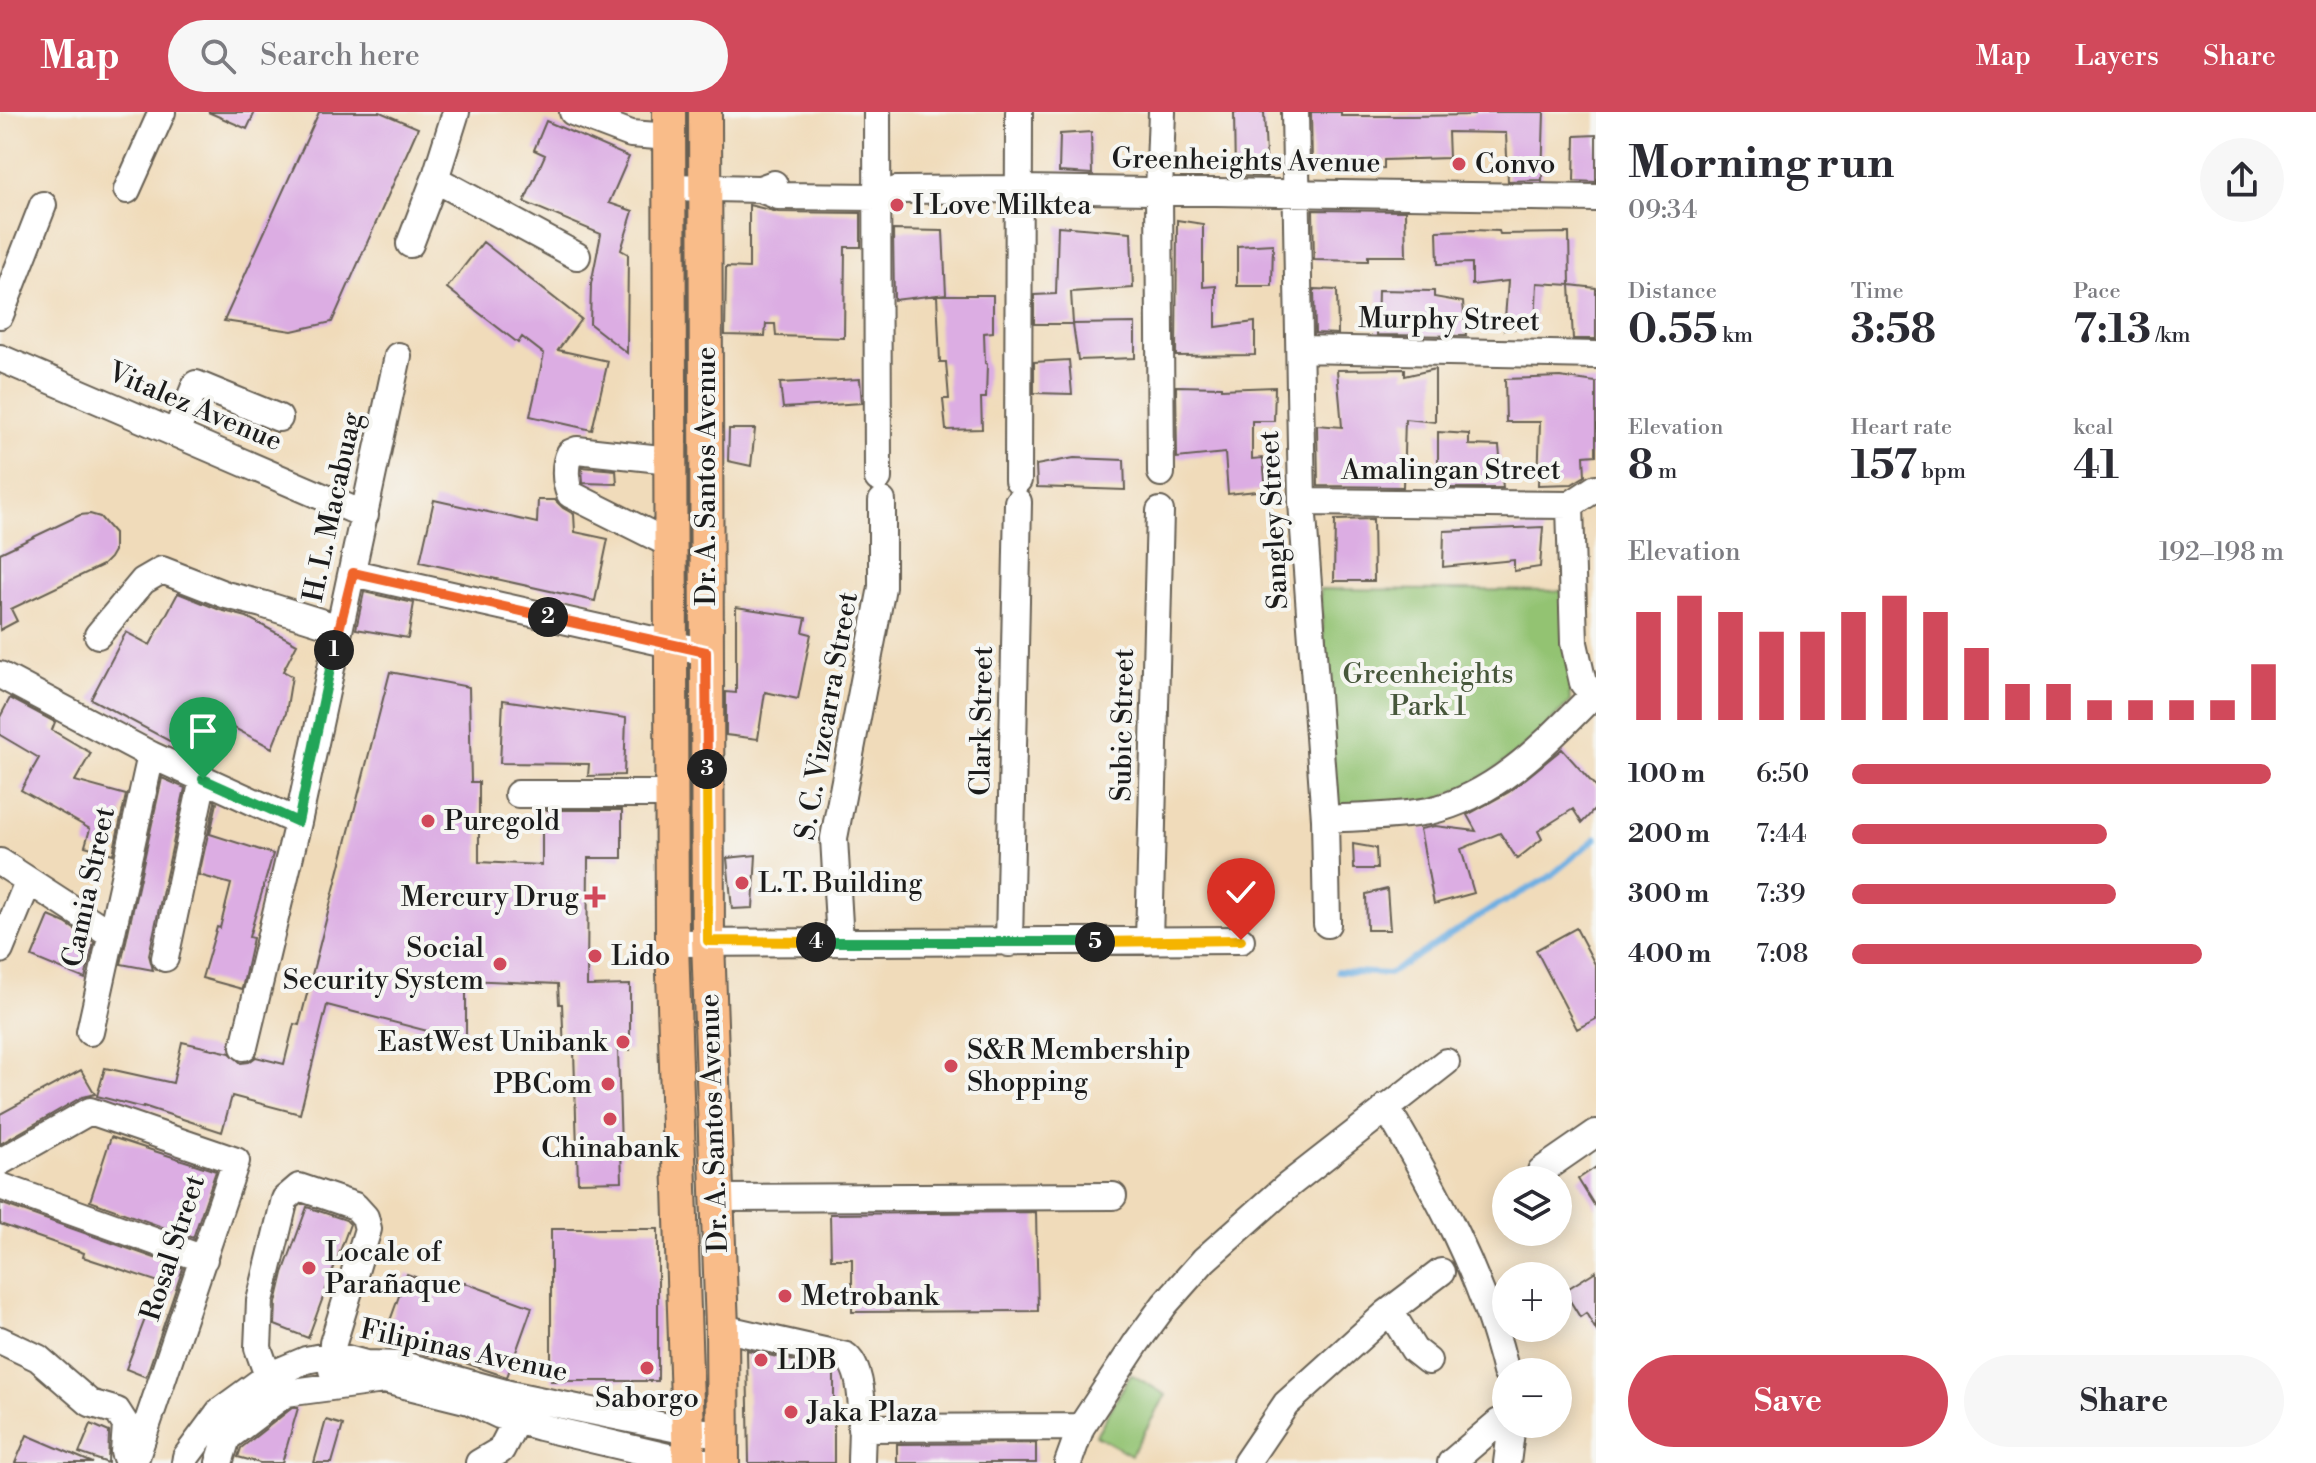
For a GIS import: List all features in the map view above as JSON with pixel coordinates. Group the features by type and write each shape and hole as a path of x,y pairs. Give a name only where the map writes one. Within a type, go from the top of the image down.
{"main road":[{"name":"Dr. A. Santos Avenue","path":"705,112 708,941 722,1328 723,1452"},
{"name":"Dr. A. Santos Avenue","path":"670,124 672,943 689,1452"}],"street":[{"path":"127,190 162,112"},
{"path":"410,244 456,112"},
{"path":"573,112 631,134 670,124"},
{"name":"S. C. Vizcarra Street","path":"840,942 834,838 882,587 880,490 884,190 877,112"},
{"name":"Clark Street","path":"1009,943 1018,491 1019,112"},
{"path":"1161,473 1159,192 1162,112"},
{"name":"Sangley Street","path":"1295,112 1302,502 1325,819 1327,924"},
{"path":"435,179 577,256"},
{"name":"Greenheights Avenue","path":"669,187 760,189 778,182 884,190 1020,189 1596,198"},
{"path":"0,315 43,205"},
{"name":"Murphy Street","path":"1300,349 1596,355"},
{"name":"H. L. Macabuag","path":"244,1047 298,822 398,356"},
{"name":"Vitalez Avenue","path":"0,358 365,515"},
{"path":"176,433 196,384 279,418"},
{"path":"670,460 577,450 570,453 566,460 570,494 670,544"},
{"name":"Amalingan Street","path":"1302,502 1570,505 1596,488"},
{"path":"1325,819 1427,811 1457,803 1488,788 1549,739 1595,694 1583,683 1574,643 1570,505"},
{"name":"Subic Street","path":"1149,941 1160,511"},
{"path":"98,635 143,581 162,570 226,595 339,628"},
{"path":"353,573 706,652"},
{"path":"0,675 151,755 298,822"},
{"name":"Camia Street","path":"90,1032 151,755"},
{"path":"165,958 203,779"},
{"path":"518,794 671,794"},
{"path":"0,862 111,934"},
{"path":"0,950 28,882"},
{"path":"672,943 1241,940"},
{"path":"1068,1463 1081,1427 1165,1304 1204,1260 1286,1187 1446,1062"},
{"path":"1386,1107 1438,1195 1466,1254 1497,1333 1503,1358"},
{"name":"Rosal Street","path":"0,1162 90,1111 236,1161 131,1463"},
{"path":"1548,1166 1596,1133"},
{"path":"0,1186 204,1259"},
{"path":"268,1376 258,1348 260,1301 285,1199 299,1187 355,1206 365,1217 368,1229 333,1343 332,1385"},
{"path":"717,1198 1113,1196"},
{"path":"1246,1463 1286,1404 1390,1311 1441,1272"},
{"path":"1390,1311 1414,1350 1428,1361"},
{"path":"722,1328 846,1356 854,1362 859,1378 861,1463"},
{"path":"0,1340 38,1358 90,1403 117,1411 126,1425 124,1452 131,1463"},
{"name":"Filipinas Avenue","path":"185,1463 186,1457 220,1411 268,1376 306,1360 332,1355 366,1364 403,1365 508,1410 689,1452 723,1452"},
{"name":"Filipinas Avenue","path":"219,1463 227,1438 286,1393 384,1380 472,1393"},
{"path":"497,1459 508,1410"},
{"path":"861,1428 1081,1427"},
{"path":"1451,1463 1492,1433"},
{"path":"1506,1438 1507,1463"}],"green space":[{"name":"Greenheights Park 1","path":"1320,589 1565,591 1570,702 1505,761 1469,785 1449,794 1407,804 1335,806"},
{"path":"1131,1374 1166,1395 1131,1455 1096,1435"}],"building":[{"path":"208,112 255,112 247,129"},
{"path":"319,112 380,112 418,128 332,322 292,331 224,321"},
{"path":"1234,112 1264,112 1267,177 1235,176"},
{"path":"1311,112 1341,112 1341,116 1412,116 1544,112 1542,180 1508,181 1506,133 1448,132 1449,158 1384,160 1384,168 1358,169 1358,165 1312,164"},
{"path":"546,121 629,157 609,203 633,211 621,250 628,254 627,353 590,324 591,284 601,234 524,202 545,155 534,150"},
{"path":"1091,132 1092,174 1059,172 1060,134"},
{"path":"1596,135 1596,182 1574,181 1575,136"},
{"path":"749,205 778,212 861,213 861,247 845,247 844,338 776,336 775,324 766,324 765,336 725,335 726,267 749,268"},
{"path":"1313,210 1405,211 1406,256 1368,256 1368,261 1314,260"},
{"path":"1177,220 1203,224 1203,287 1216,286 1216,327 1255,322 1255,355 1176,356"},
{"path":"1058,226 1131,232 1133,288 1071,292 1073,324 1034,324 1034,295 1056,294"},
{"path":"893,230 943,231 946,294 894,300"},
{"path":"1437,231 1499,231 1500,234 1569,233 1570,285 1537,283 1535,325 1504,330 1508,281 1472,285 1472,263 1438,264"},
{"path":"483,242 581,319 558,350 608,361 592,430 530,416 544,354 522,337 518,343 447,288"},
{"path":"1273,244 1272,286 1237,286 1237,246"},
{"path":"1570,285 1596,288 1596,339 1573,339"},
{"path":"1314,289 1337,290 1338,334 1315,333"},
{"path":"1378,290 1434,291 1434,297 1463,302 1466,336 1377,335"},
{"path":"937,295 993,295 993,332 984,333 987,364 986,398 981,398 982,429 946,430 943,399 949,399 946,362 940,362"},
{"path":"1135,323 1135,358 1078,360 1073,324"},
{"path":"1069,360 1072,394 1034,393 1034,362"},
{"path":"1405,369 1405,376 1435,369 1435,422 1405,419 1403,487 1318,486 1317,425 1342,427 1337,370"},
{"path":"1560,377 1596,382 1596,455 1584,456 1585,476 1572,484 1538,485 1540,422 1506,422 1505,379"},
{"path":"860,379 862,403 783,408 780,383"},
{"path":"1176,386 1221,389 1275,387 1274,421 1252,421 1252,459 1263,458 1266,490 1228,494 1225,453 1177,458"},
{"path":"729,429 755,429 751,466 728,461"},
{"path":"1438,432 1469,434 1469,445 1499,446 1503,488 1438,488"},
{"path":"1074,458 1124,460 1125,490 1037,487 1036,465"},
{"path":"582,467 616,470 617,484 583,483"},
{"path":"434,500 537,523 538,500 555,500 574,514 575,532 608,539 595,601 420,562"},
{"path":"80,515 100,517 114,533 114,551 110,558 103,565 11,609 17,621 0,630 0,553"},
{"path":"1373,519 1374,581 1334,581 1335,520"},
{"path":"1543,527 1540,567 1514,571 1514,560 1443,567 1444,531"},
{"path":"364,592 414,603 408,638 356,629"},
{"path":"178,593 247,617 297,644 283,671 292,676 286,713 272,748 193,706 173,743 91,699 126,632 150,645"},
{"path":"736,607 806,618 803,632 811,634 798,699 765,692 758,739 726,735 726,692 736,693"},
{"name":"Puregold","path":"390,672 469,687 471,782 479,782 479,862 542,865 542,810 622,810 622,858 588,858 587,986 630,985 630,1050 618,1050 622,1181 578,1182 574,1051 564,1052 558,984 466,980 466,1041 327,1005 300,1114 232,1096 222,1132 143,1106 97,1096 105,1068 173,1083 182,1042 230,1053 241,1063 256,1057 284,1064 294,1024 299,1025"},
{"path":"10,698 55,722 52,730 91,753 75,781 126,795 113,854 85,846 90,829 21,790 39,758 0,735 0,717"},
{"path":"503,700 626,718 624,775 588,776 589,764 500,763"},
{"path":"1562,749 1596,787 1596,808 1582,823 1573,809 1538,831 1542,839 1517,859 1500,833 1461,849 1474,893 1434,904 1420,829 1435,826 1476,831 1467,815 1509,792"},
{"path":"162,778 185,788 149,955 153,970 121,964"},
{"path":"215,802 210,834 273,854 249,937 253,938 242,989 202,978 217,927 220,928 231,884 199,875"},
{"path":"1353,844 1376,848 1377,869 1354,869"},
{"name":"L.T. Building","path":"756,855 753,908 732,909 727,858"},
{"path":"1387,889 1390,930 1367,930 1366,894"},
{"path":"49,916 94,942 85,979 32,957"},
{"path":"1576,928 1596,966 1596,1019 1577,1029 1536,950"},
{"path":"81,1070 95,1094 82,1097 0,1144 0,1114"},
{"path":"111,1137 216,1171 193,1238 90,1201"},
{"path":"1596,1167 1596,1208 1578,1179"},
{"path":"0,1203 183,1268 146,1377 126,1369 159,1282 83,1257 84,1253 0,1224"},
{"name":"Locale of Parañaque","path":"307,1207 350,1224 308,1338 275,1325 283,1273"},
{"path":"1036,1212 1038,1311 852,1312 852,1259 831,1259 830,1214"},
{"path":"551,1229 658,1229 658,1381 551,1381"},
{"path":"1596,1271 1596,1330 1586,1313 1580,1317 1572,1304 1572,1286"},
{"path":"407,1274 453,1291 457,1280 532,1307 507,1377 429,1351 428,1355 383,1340"},
{"name":"Jaka Plaza","path":"747,1350 834,1370 834,1463 749,1463"},
{"path":"292,1408 298,1408 282,1463 260,1463 238,1457 241,1448"},
{"path":"326,1420 343,1425 332,1463 314,1463"},
{"path":"91,1424 109,1432 108,1463 79,1453"},
{"path":"27,1435 93,1463 15,1463"},
{"path":"1036,1443 1036,1463 897,1463 897,1444"}],"waterway":[{"path":"1338,971 1389,974 1491,909 1548,878 1596,838"}],"place":[{"name":"Convo","path":"1459,164"},
{"name":"I Love Milktea","path":"897,205"},
{"name":"Puregold","path":"428,821"},
{"name":"L.T. Building","path":"742,883"},
{"name":"Mercury Drug","path":"595,897"},
{"name":"Lido","path":"595,956"},
{"name":"Social Security System","path":"500,964"},
{"name":"EastWest Unibank","path":"623,1042"},
{"name":"S&R Membership Shopping","path":"951,1066"},
{"name":"PBCom","path":"608,1084"},
{"name":"Chinabank","path":"610,1119"},
{"name":"Locale of Parañaque","path":"309,1268"},
{"name":"Metrobank","path":"785,1296"},
{"name":"LDB","path":"761,1360"},
{"name":"Saborgo","path":"647,1368"},
{"name":"Jaka Plaza","path":"791,1412"}],"route":[{"path":"203,779 298,822 353,573 706,652 708,941 1009,943 1241,940"}]}
